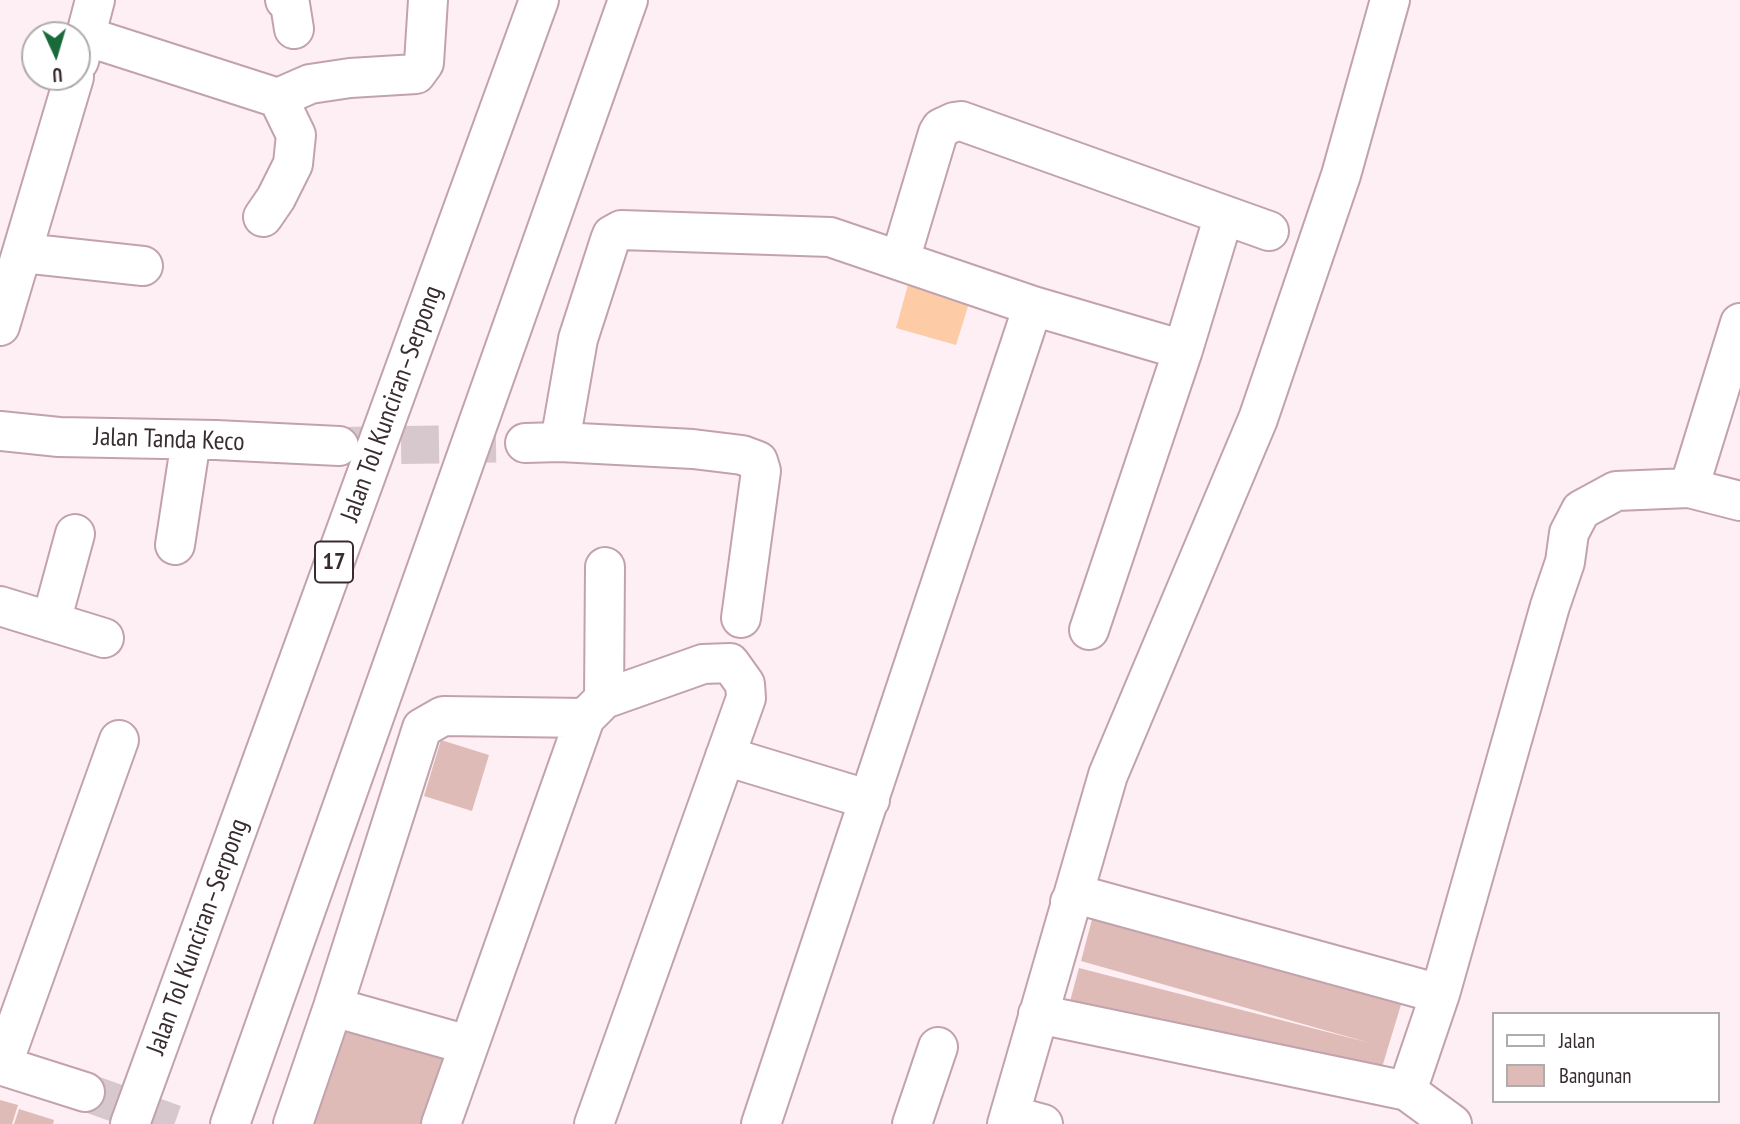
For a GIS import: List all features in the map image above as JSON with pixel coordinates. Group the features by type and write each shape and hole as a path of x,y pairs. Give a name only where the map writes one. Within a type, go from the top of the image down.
{"main road":[{"path":"91,36 278,98 310,83 416,75 424,63 428,0"},
{"name":"Jalan Tol Kunciran–Serpong","path":"130,1124 539,0"},
{"path":"230,1124 628,0"},
{"path":"1020,1121 1038,1014 1108,775 1258,419 1341,175 1390,0"},
{"path":"0,326 70,91"},
{"path":"262,216 276,198 293,164 296,135 278,98"},
{"path":"900,260 938,133 941,128 961,121 1269,230"},
{"path":"1089,630 1183,349 1224,215"},
{"path":"741,618 761,471 758,461 693,449 543,442 610,240 616,232 621,230 830,237 1033,306 1183,349"},
{"path":"23,253 143,266"},
{"path":"761,1124 1033,306"},
{"path":"1689,488 1740,323"},
{"name":"Jalan Tanda Keco","path":"0,431 59,437 339,446"},
{"path":"175,545 191,440"},
{"path":"1407,1091 1440,994 1546,619 1565,562 1569,533 1581,510 1616,491 1689,488 1740,501"},
{"path":"51,622 75,534"},
{"path":"441,1124 594,709 605,567"},
{"path":"0,606 104,638"},
{"path":"293,1124 334,1007 422,728 443,716 594,709 703,664 730,663 745,684 746,698 594,1124"},
{"path":"85,1092 1,1066 119,740"},
{"path":"725,756 870,800"},
{"path":"1070,902 1083,896 1440,994"},
{"path":"334,1007 468,1045"},
{"path":"1038,1014 1407,1091 1452,1124"},
{"path":"912,1124 938,1047"}],"shaded area":[{"path":"909,281 970,300 956,345 896,328"}],"building":[{"path":"441,740 489,755 472,811 424,796"},
{"path":"1094,912 1403,998 1377,1084 1069,1005 1079,968 1370,1043 1081,961"},
{"path":"337,1022 452,1060 430,1124 303,1124"},
{"path":"0,1100 18,1105 12,1124 0,1124"},
{"path":"19,1109 54,1120 53,1124 14,1124"}],"tunnel":[{"path":"344,446 525,443"},
{"path":"85,1092 175,1124"}]}
